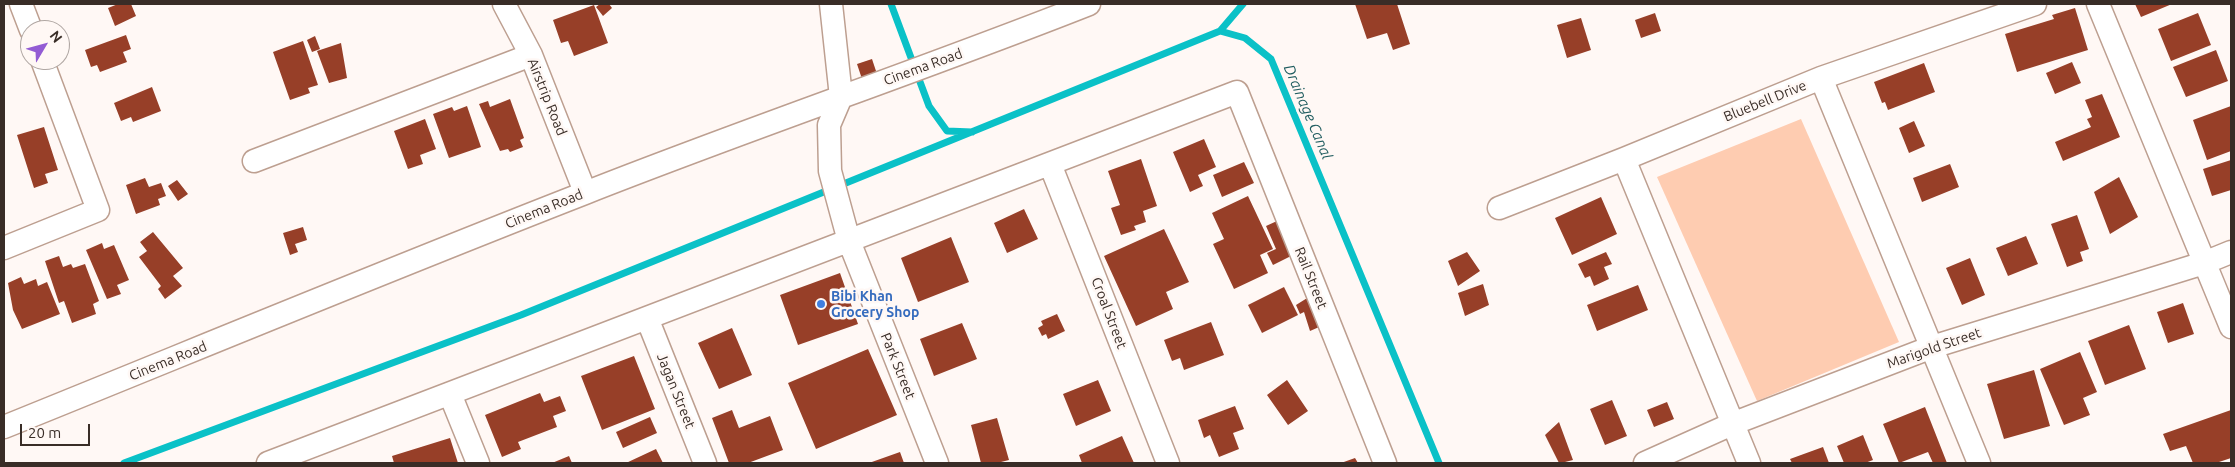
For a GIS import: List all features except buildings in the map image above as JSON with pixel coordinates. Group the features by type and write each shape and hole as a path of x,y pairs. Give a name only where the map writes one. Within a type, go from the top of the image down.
{"street":[{"path":"4,11 21,4 27,20"},
{"name":"Airstrip Road","path":"504,4 531,55 585,192"},
{"path":"831,4 840,97"},
{"name":"Cinema Road","path":"4,427 585,192 840,97 962,54 1089,4"},
{"name":"Bluebell Drive","path":"1499,208 1821,78 2035,4"},
{"path":"2098,4 2231,327"},
{"path":"254,161 531,55"},
{"path":"4,248 98,210 46,70"},
{"path":"1821,78 1979,463"},
{"name":"Rail Street","path":"1050,164 1236,92 1385,463"},
{"name":"Park Street","path":"840,97 829,125 830,171 837,203 849,241 937,463"},
{"path":"1624,159 1749,463"},
{"path":"268,463 1050,164"},
{"name":"Croal Street","path":"1050,164 1168,463"},
{"name":"Marigold Street","path":"1644,463 1732,424 1932,346 2204,263 2231,252"},
{"name":"Jagan Street","path":"647,318 705,463"},
{"path":"450,394 478,463"}],"shaded area":[{"path":"1801,119 1899,342 1757,401 1657,177"}],"waterway":[{"name":"Drainage Canal","path":"891,4 929,106 947,131 972,132"},
{"path":"1220,31 1243,4"},
{"path":"124,463 521,315 1220,31 1245,38 1271,59 1439,463"}],"place":[{"name":"Bibi Khan Grocery Shop","path":"821,304"}]}
